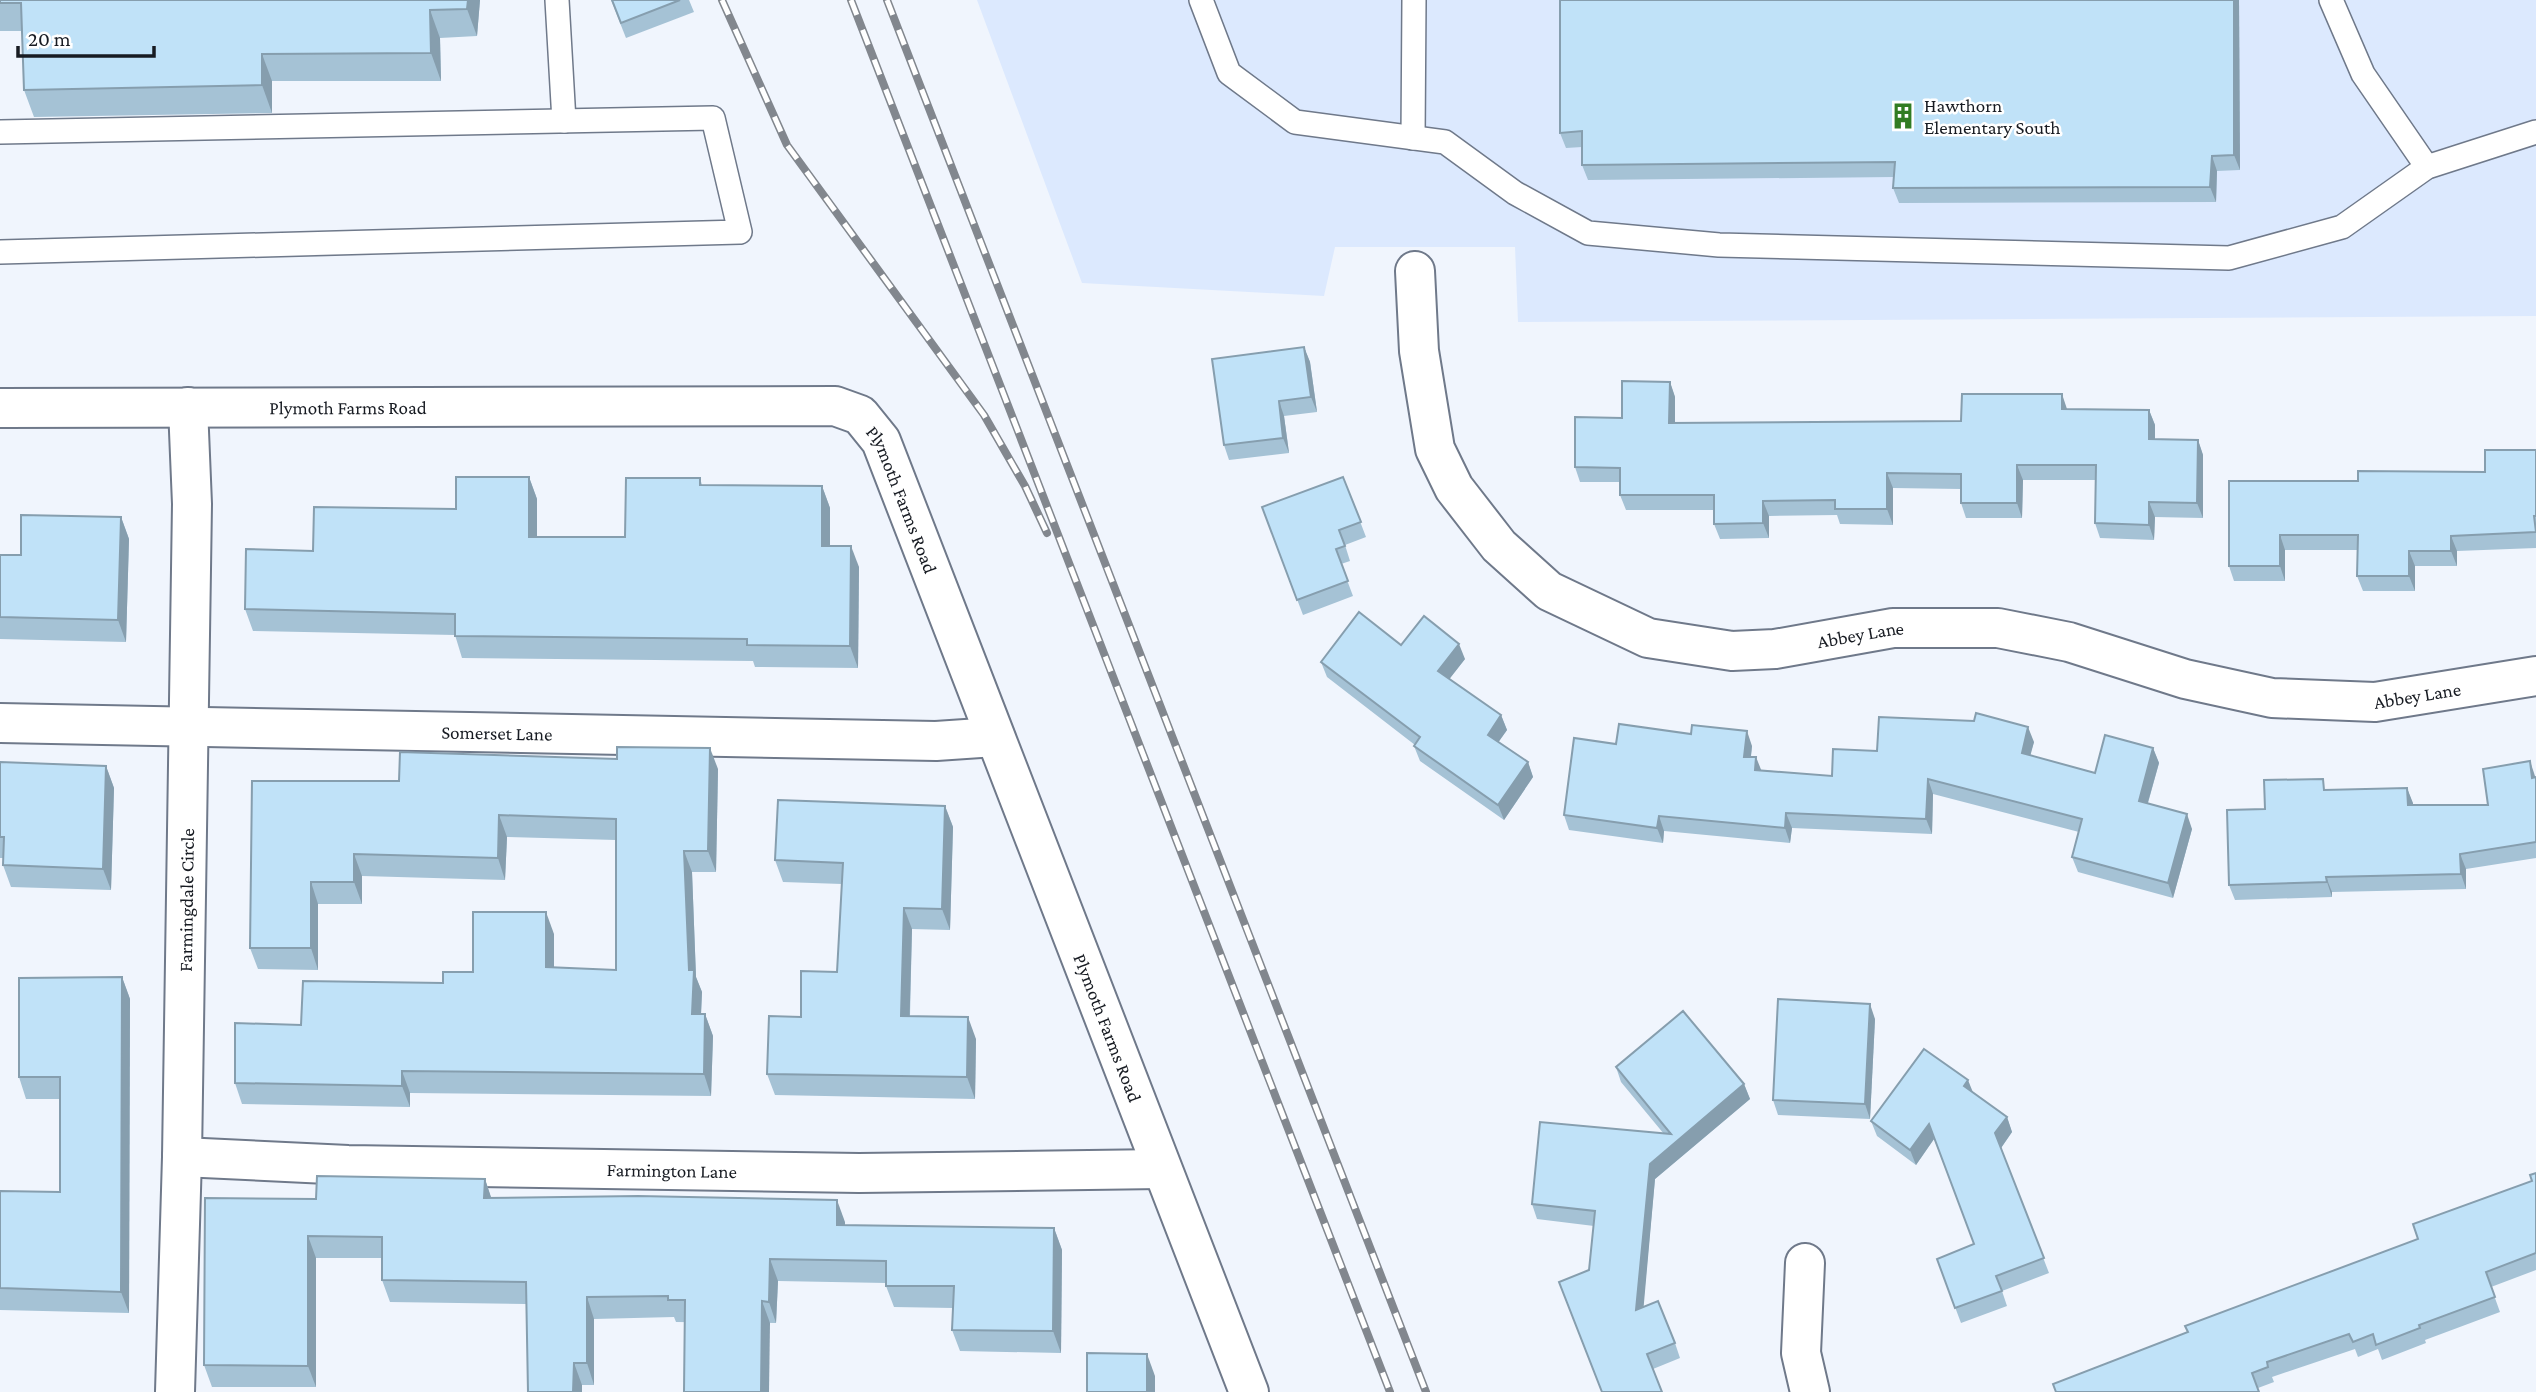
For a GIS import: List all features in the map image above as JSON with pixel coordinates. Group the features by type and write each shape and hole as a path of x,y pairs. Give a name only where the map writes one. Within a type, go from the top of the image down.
{"street":[{"name":"Abbey Lane","path":"1415,271 1419,351 1435,449 1454,488 1499,546 1549,591 1648,638 1732,651 1775,649 1893,628 1998,628 2069,642 2185,679 2272,698 2375,702 2536,676"},
{"name":"Plymoth Farms Road","path":"0,408 835,406 860,415 881,441 1249,1392"},
{"name":"Farmingdale Circle","path":"175,1392 182,1157 192,504 188,407"},
{"name":"Somerset Lane","path":"0,723 936,741 995,737"},
{"name":"Farmington Lane","path":"182,1157 348,1165 859,1173 1161,1169"},
{"path":"1805,1263 1801,1353 1810,1392"}],"lane":[{"path":"557,0 564,121"},
{"path":"1201,0 1229,73 1295,122 1445,142 1515,193 1588,233 1719,245 2230,258 2342,227 2427,167 2536,132"},
{"path":"1413,138 1414,0"},
{"path":"2331,0 2363,74 2427,167"},
{"path":"0,132 713,118 740,232 0,252"}],"shaded area":[{"path":"977,0 2536,0 2536,316 1518,322 1515,247 1335,247 1324,296 1082,283"}],"building":[{"path":"0,0 468,0 467,9 430,10 431,53 262,54 262,85 24,90 21,3 0,3"},
{"path":"612,0 680,0 621,23"},
{"name":"Hawthorn Elementary South","path":"1560,0 2234,0 2234,155 2212,156 2210,187 1893,188 1895,162 1582,165 1582,131 1560,133"},
{"path":"1304,347 1311,397 1279,401 1283,438 1224,445 1212,359"},
{"path":"1622,381 1670,382 1669,423 1961,421 1962,394 2062,394 2062,409 2149,410 2149,439 2198,440 2197,503 2149,502 2149,525 2095,523 2096,465 2017,465 2017,503 1961,503 1961,474 1887,473 1887,509 1835,509 1835,500 1763,501 1763,523 1714,524 1714,495 1620,495 1620,468 1575,467 1575,417 1622,418"},
{"path":"2485,450 2536,450 2536,532 2451,536 2451,551 2409,551 2409,576 2357,576 2358,535 2280,535 2280,566 2229,566 2229,481 2358,481 2358,471 2485,472"},
{"path":"456,477 529,477 529,537 625,537 626,478 700,478 700,485 822,486 822,546 851,546 850,646 747,645 747,639 455,636 455,614 245,609 246,549 313,551 314,507 456,509"},
{"path":"1343,477 1361,522 1339,530 1345,546 1336,549 1348,581 1297,600 1262,507"},
{"path":"21,515 121,517 118,620 0,617 0,555 21,555"},
{"path":"1359,612 1401,645 1424,616 1459,644 1438,671 1501,715 1488,735 1528,762 1498,805 1414,746 1420,737 1321,662"},
{"path":"1976,713 2028,727 2022,753 2095,773 2105,735 2153,748 2139,801 2187,814 2168,883 2072,857 2082,819 1928,779 1926,819 1786,813 1785,828 1659,816 1657,828 1564,815 1574,738 1616,744 1619,724 1691,734 1692,725 1747,731 1744,757 1756,757 1755,770 1832,776 1833,749 1877,751 1879,717 1974,721"},
{"path":"617,747 710,748 708,851 684,851 689,970 694,970 692,1014 705,1014 704,1074 402,1071 402,1086 235,1083 235,1023 301,1025 303,981 443,983 443,972 473,972 473,912 546,912 546,967 616,970 616,819 499,815 498,858 354,854 354,882 311,882 311,948 250,948 252,781 399,781 400,752 617,759"},
{"path":"2530,761 2532,778 2536,777 2536,842 2460,854 2461,874 2326,877 2327,882 2229,885 2227,810 2265,809 2264,780 2323,779 2324,790 2407,788 2408,805 2488,805 2483,769"},
{"path":"0,762 106,766 103,869 3,865 4,837 0,837"},
{"path":"778,800 945,806 942,909 904,908 901,1016 968,1017 967,1077 767,1074 769,1016 801,1017 801,971 837,972 843,863 775,860"},
{"path":"122,977 121,1292 0,1288 0,1191 60,1192 60,1077 19,1077 19,978"},
{"path":"1778,999 1870,1004 1865,1104 1773,1100"},
{"path":"1683,1011 1744,1084 1650,1164 1636,1310 1658,1301 1675,1343 1647,1354 1662,1392 1602,1392 1559,1282 1589,1270 1595,1211 1532,1204 1540,1122 1671,1134 1616,1067"},
{"path":"1924,1049 1968,1080 1964,1086 2007,1117 1995,1133 2044,1258 1996,1276 2002,1291 1955,1308 1937,1259 1974,1244 1929,1124 1910,1150 1871,1121"},
{"path":"2536,1173 2536,1253 2486,1272 2495,1297 2419,1325 2420,1328 2376,1345 2373,1334 2353,1342 2349,1334 2267,1362 2268,1367 2252,1373 2259,1392 2056,1392 2053,1384 2188,1332 2185,1326 2418,1239 2413,1224 2532,1181 2530,1175"},
{"path":"317,1176 485,1179 484,1198 638,1196 837,1200 837,1225 1054,1228 1053,1331 952,1330 954,1286 886,1286 886,1261 770,1259 769,1302 762,1301 761,1392 684,1392 685,1300 668,1300 668,1296 587,1297 587,1363 574,1363 573,1392 528,1392 526,1282 382,1280 382,1237 308,1236 308,1366 204,1365 205,1198 316,1199"},
{"path":"1087,1353 1147,1354 1147,1392 1087,1392"}],"railway":[{"path":"722,0 787,145 984,415 1025,486 1047,533"},
{"path":"851,0 1390,1392"},
{"path":"887,0 1426,1392"}],"place":[{"name":"Hawthorn Elementary South","path":"1903,116"}]}
